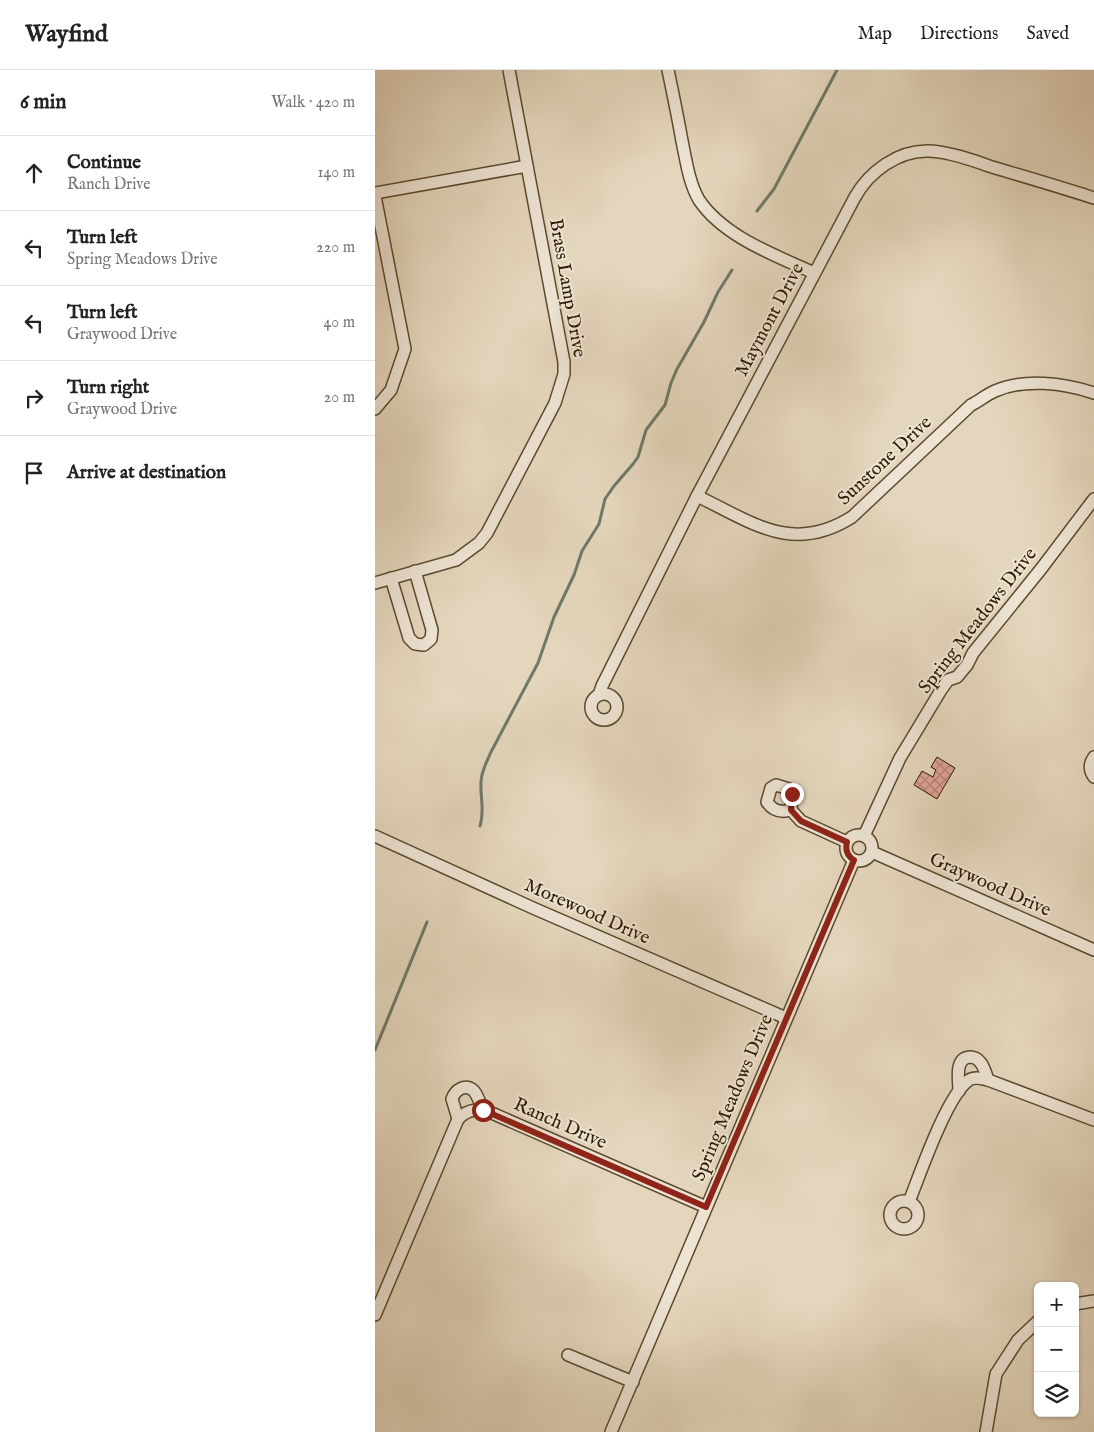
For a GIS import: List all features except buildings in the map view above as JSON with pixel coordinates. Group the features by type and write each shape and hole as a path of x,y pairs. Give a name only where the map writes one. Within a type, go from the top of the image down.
{"street":[{"name":"Brass Lamp Drive","path":"375,583 456,560 479,542 487,533 555,403 564,374 564,362 509,70"},
{"path":"668,70 688,169 698,198 724,226 814,273"},
{"name":"Maymont Drive","path":"599,695 697,496 862,185 879,168 893,160 927,150 943,153 1094,198"},
{"path":"375,409 391,390 405,349 375,195 527,166"},
{"name":"Sunstone Drive","path":"697,496 775,532 792,535 816,533 839,525 852,517 971,405 994,391 1026,384 1054,385 1094,393"},
{"name":"Spring Meadows Drive","path":"865,836 900,758 941,690 949,680 957,677 967,665 973,653 1090,510 1089,504 1094,499"},
{"path":"391,578 409,638 415,644 424,645 431,639 432,630 415,571"},
{"path":"1094,757 1090,765 1094,777"},
{"path":"791,810 801,821 847,842"},
{"name":"Morewood Drive","path":"375,836 542,912 786,1018"},
{"path":"853,836 865,836 870,841 871,852 863,861 854,860 848,855 847,842 853,836"},
{"name":"Graywood Drive","path":"871,852 1094,950"},
{"name":"Spring Meadows Drive","path":"611,1432 854,860"},
{"path":"959,1091 959,1066 967,1057 973,1057 980,1062 988,1080"},
{"path":"909,1202 932,1143 959,1091 969,1080 975,1078 988,1080 1094,1120"},
{"path":"375,1315 458,1119 452,1099 456,1091 466,1088 474,1092 483,1110"},
{"name":"Ranch Drive","path":"458,1119 468,1112 483,1110 706,1207"},
{"path":"1079,1303 1094,1301"},
{"path":"986,1432 996,1374 1018,1340 1034,1325"},
{"path":"568,1354 633,1382"}],"waterway":[{"path":"757,211 774,189 837,70"},
{"path":"480,826 482,814 481,778 485,767 538,663 554,617 574,575 582,551 599,524 605,499 638,457 646,430 665,405 677,369 704,322 718,292 732,270"},
{"path":"375,1050 427,922"}],"route":[{"path":"483,1110 706,1207 854,860 846,851 847,842 801,821 791,810 792,794"}]}
